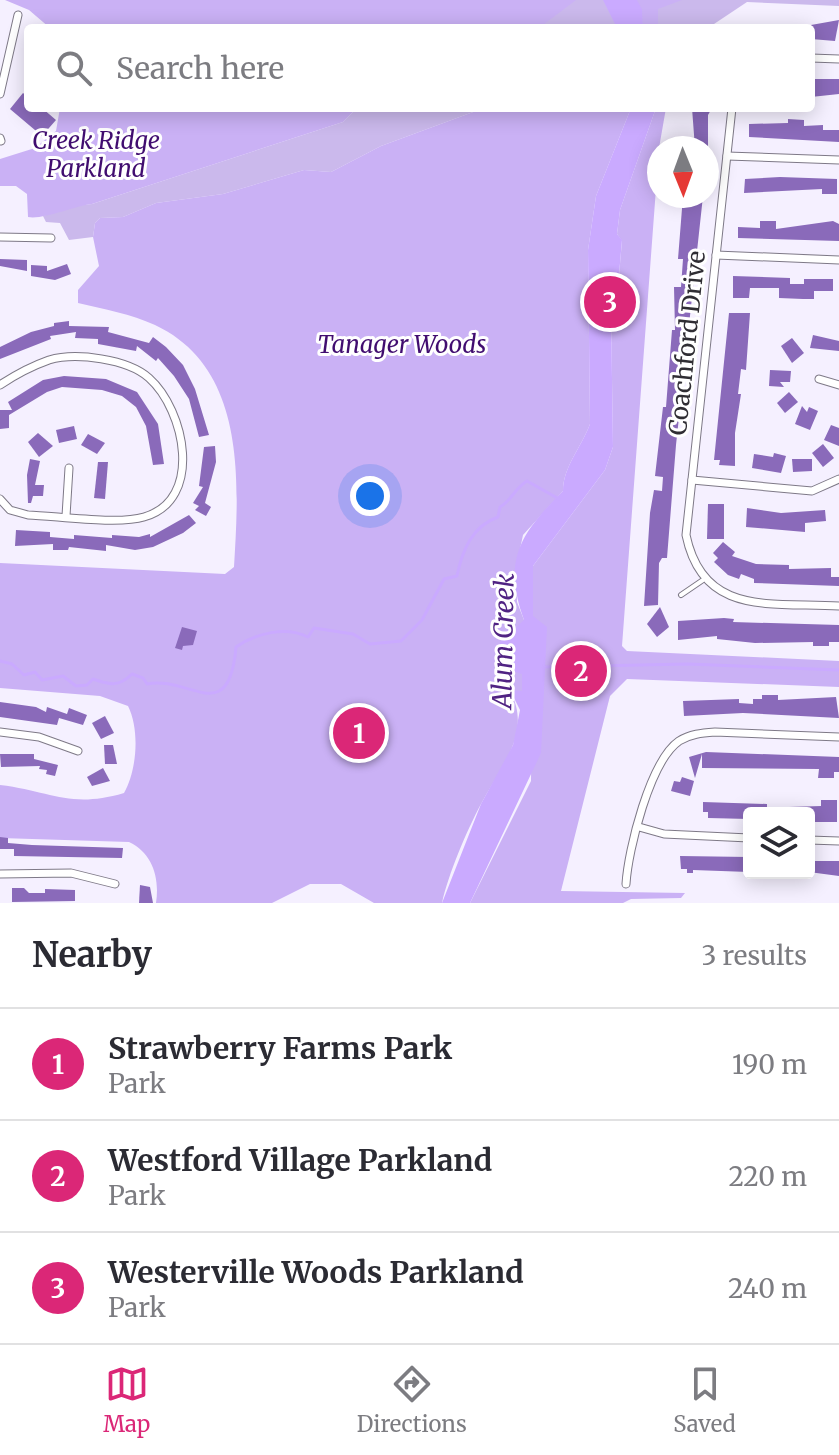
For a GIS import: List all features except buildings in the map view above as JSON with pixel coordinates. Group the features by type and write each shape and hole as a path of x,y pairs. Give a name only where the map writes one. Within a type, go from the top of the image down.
{"street":[{"path":"0,94 18,15"},
{"path":"815,58 839,59"},
{"name":"Coachford Drive","path":"703,580 691,558 686,535 732,112"},
{"path":"727,156 839,160"},
{"path":"0,237 51,238"},
{"path":"716,255 839,260"},
{"path":"0,385 52,359 91,359 127,366 147,376 162,392 176,423 183,469 179,485 165,506 144,517 15,512 0,499"},
{"path":"819,379 839,385"},
{"path":"66,516 69,468"},
{"path":"692,480 812,491 839,479"},
{"path":"703,580 727,596 755,601 839,606"},
{"path":"0,732 39,737 78,751"},
{"path":"626,884 628,861 657,768 677,742 695,734 715,732 839,737"},
{"path":"639,827 664,834 743,838"},
{"path":"815,840 839,841"},
{"path":"0,874 71,873 115,884"}],"lane":[{"path":"681,595 703,580"}],"shaded area":[{"path":"553,0 839,0 839,6 747,2 714,24 537,24"},
{"path":"353,112 473,112 381,146 331,172 304,170 223,194 156,203 123,217 100,218 95,223 93,237 69,240 60,223 46,222 43,216 67,207 92,204 343,122"}],"green space":[{"path":"5,0 576,0 544,24 45,24 29,10"},
{"path":"637,0 682,0 658,9 658,24 643,24 642,9"},
{"name":"Creek Ridge Parkland","path":"59,112 353,112 343,122 92,204 42,217 28,217 27,194 16,186 0,186 0,159 35,148 56,131"},
{"name":"Tanager Woods","path":"473,112 629,112 596,196 588,250 590,424 569,466 563,491 523,535 516,568 517,602 524,620 522,692 510,691 516,706 516,735 505,763 464,839 442,903 374,903 341,884 310,884 272,903 156,903 157,884 153,867 149,859 129,842 0,838 0,785 74,799 124,793 132,773 135,738 128,706 100,696 0,688 0,563 225,574 234,567 235,465 231,431 222,398 207,369 185,344 146,321 78,303 78,290 99,266 93,237 95,223 100,218 123,217 156,203 223,194 304,170 331,172 381,146"},
{"path":"655,112 665,112 661,136 647,136 647,208 655,208 622,646 627,651 839,661 839,687 627,679 610,696 561,891 685,893 681,898 631,899 623,903 470,903 531,781 533,566 605,470 613,447 611,310 617,298 622,241 617,234 620,210"}],"water":[{"path":"603,0 637,0 642,9 643,24 615,24"},
{"name":"Alum Creek","path":"629,112 655,112 620,210 617,234 622,240 617,298 611,310 613,447 605,470 533,566 533,616 547,627 541,753 470,903 442,903 481,804 513,745 520,710 510,690 522,691 522,674 500,667 500,642 524,620 515,580 520,548 536,520 563,491 569,466 590,424 588,250 596,196"}],"waterway":[{"path":"0,661 12,664 24,675 35,672 42,680 63,676 76,686 87,685 93,679 118,683 132,674 143,678 147,684 163,683 205,693 216,692 225,686 232,672 236,647 262,635 290,632 308,637 314,628 353,634 370,644 401,641 422,620 444,579 457,576 465,549 475,533 498,517 500,507 523,484 527,481 559,499"},
{"path":"543,667 688,664 839,670"}],"place":[{"name":"Westerville Woods Parkland","path":"610,302"},
{"name":"Westford Village Parkland","path":"581,671"},
{"name":"Strawberry Farms Park","path":"359,733"}]}
